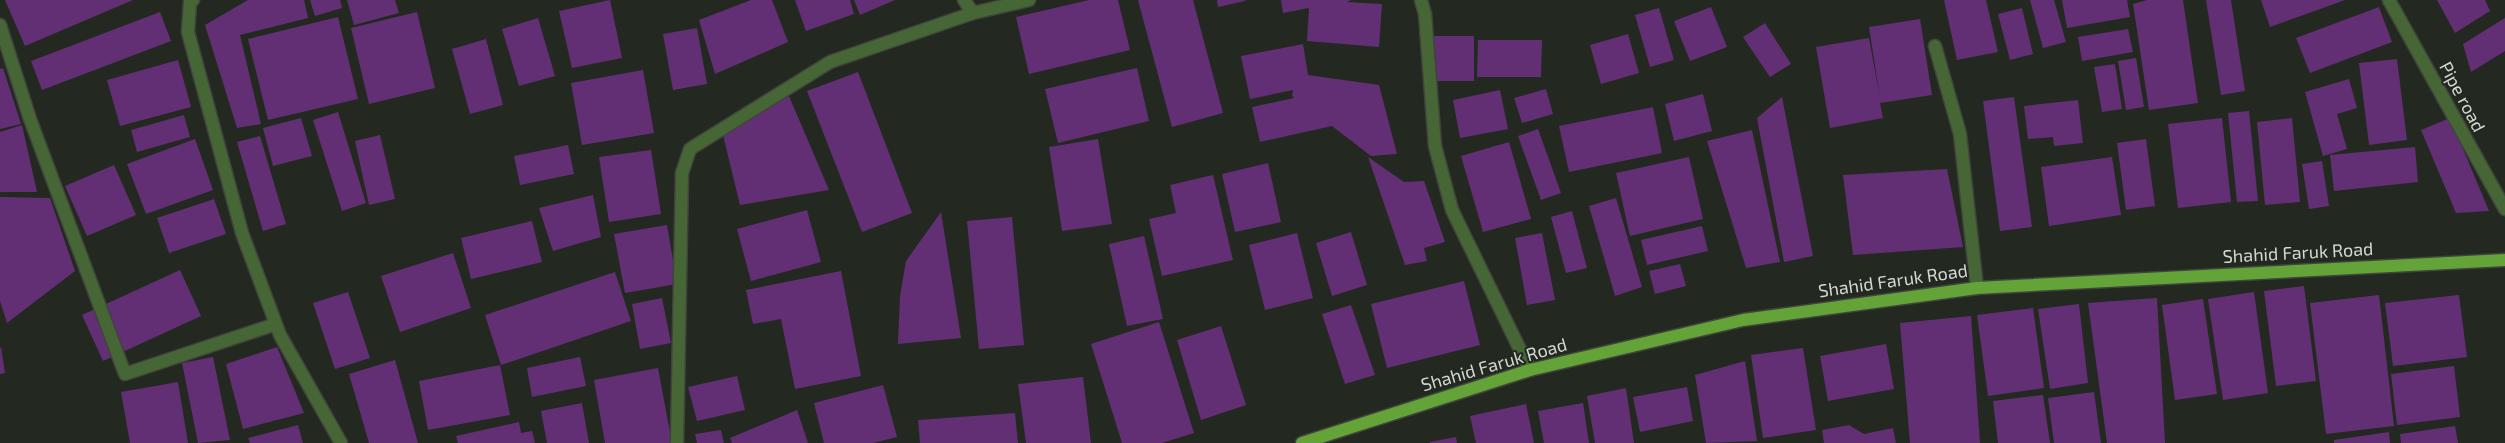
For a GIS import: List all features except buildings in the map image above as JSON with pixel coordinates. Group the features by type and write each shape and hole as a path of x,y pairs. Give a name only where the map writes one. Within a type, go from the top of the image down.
{"main road":[{"name":"Shahid Faruk Road","path":"1302,443 1530,370 1743,320 1977,288 2505,260"}],"street":[{"path":"193,0 190,2 188,32 242,232 280,336 341,443"},
{"path":"964,0 973,13"},
{"path":"677,443 682,173 690,149 830,62 973,13 1029,0"},
{"path":"1421,0 1425,14 1435,146 1452,210 1530,370"},
{"name":"Pipe road","path":"2389,0 2505,209"},
{"path":"0,25 30,119 125,374 276,324"},
{"path":"1935,46 1960,134 1977,288"}]}
